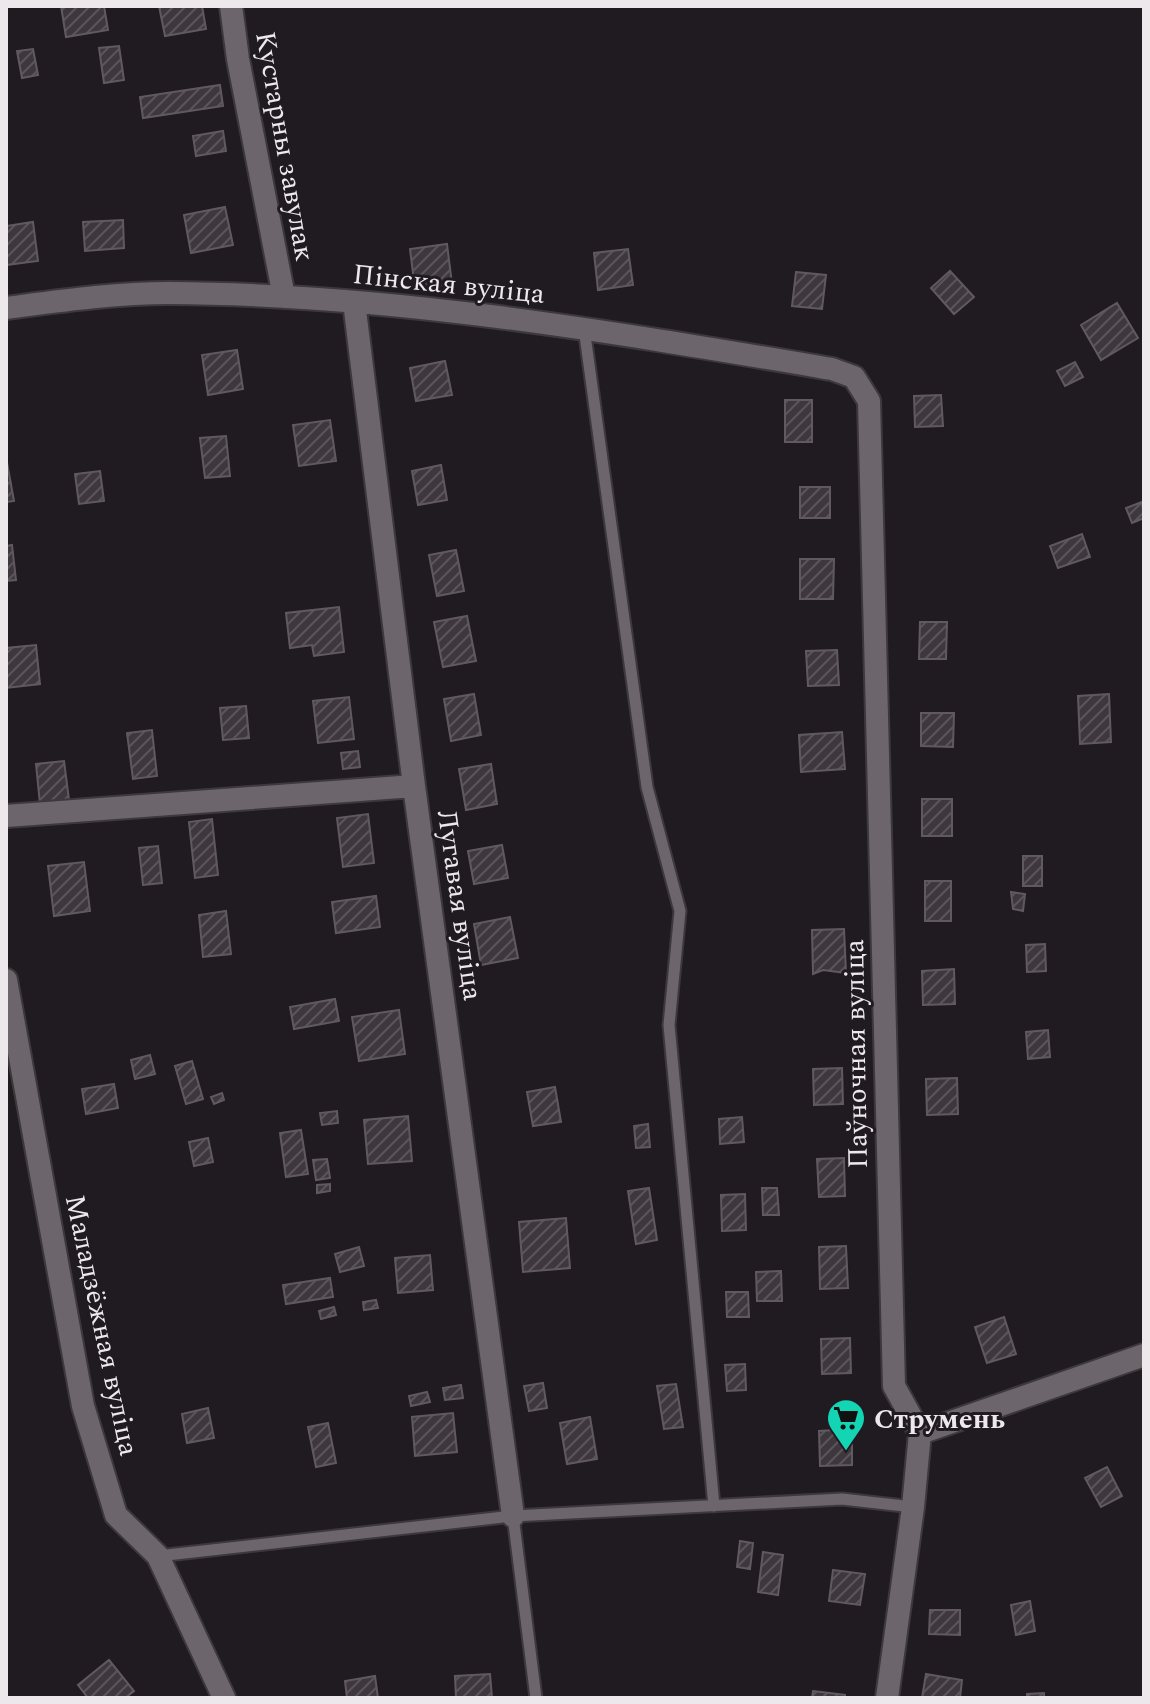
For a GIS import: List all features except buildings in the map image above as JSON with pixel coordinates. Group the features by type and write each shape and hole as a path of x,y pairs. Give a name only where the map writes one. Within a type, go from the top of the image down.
{"street":[{"name":"Кустарны завулак","path":"231,6 238,59 284,297"},
{"name":"Пінская вуліца","path":"6,308 91,297 167,293 354,302 584,327 832,369 854,377 869,401"},
{"name":"Лугавая вуліца","path":"354,302 414,786 513,1516"},
{"name":"Паўночная вуліца","path":"869,401 894,1386 920,1433"},
{"path":"6,816 414,786"},
{"name":"Маладзёжная вуліца","path":"6,980 83,1406 116,1515 158,1556 224,1698"},
{"path":"887,1698 920,1433 1144,1355"}],"lane":[{"path":"584,327 647,787 680,911 669,1025 714,1506"},
{"path":"158,1556 513,1516 842,1499 913,1507"},
{"path":"513,1516 536,1698"}],"place":[{"name":"Струмень","path":"846,1452"}]}
